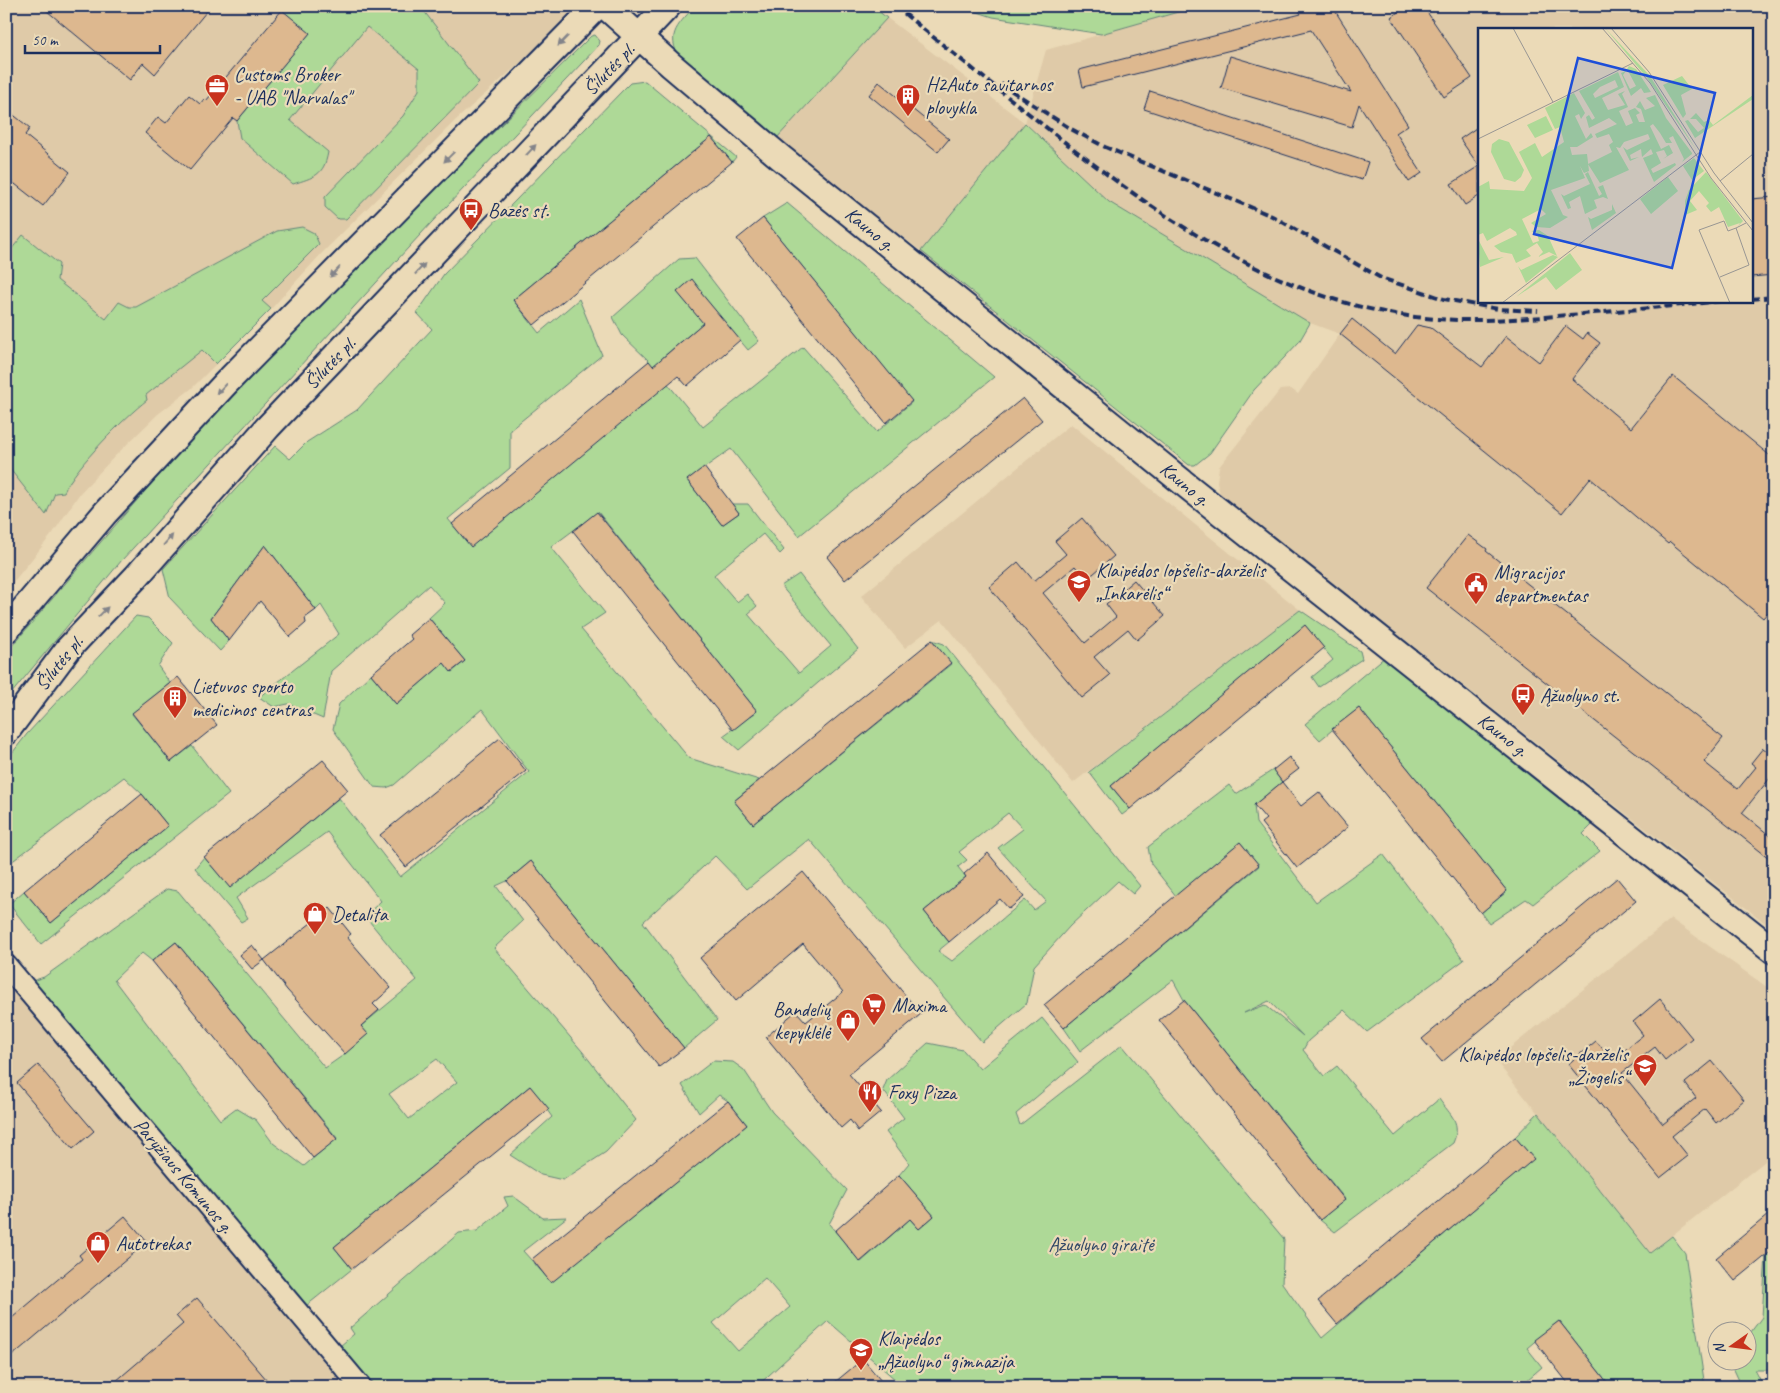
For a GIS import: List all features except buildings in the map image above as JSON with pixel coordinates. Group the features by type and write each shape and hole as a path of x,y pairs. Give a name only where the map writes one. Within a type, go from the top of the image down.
{"main road":[{"path":"6,630 106,512 226,383 597,6"},
{"name":"Kauno g.","path":"605,6 780,157 1191,489 1774,950"},
{"name":"Šilutės pl.","path":"6,732 68,649 136,577 262,433 668,6"}],"street":[{"name":"Paryžiaus Komunos g.","path":"6,965 361,1387"}],"shaded area":[{"path":"6,6 584,6 457,119 322,253 271,309 191,389 158,414 116,455 80,493 53,533 6,591"},
{"path":"1199,6 1774,6 1774,930 1220,494 1217,482 1219,467 1280,390 1291,389 1298,394 1340,334 1310,323 1109,202 1026,123 921,251 776,139 887,18 1025,123 1046,50"},
{"name":"Klaipėdos lopšelis-darželis „Inkarėlis“","path":"1071,424 1300,610 1073,783 942,620 905,648 861,596"},
{"name":"Klaipėdos lopšelis-darželis „Žiogelis“","path":"1671,919 1774,992 1774,1154 1650,1253 1495,1060"},
{"path":"6,979 349,1387 6,1387"}],"green space":[{"path":"285,6 420,6 479,83 346,219 338,219 325,207 325,197 403,116 419,90 419,69 367,27 290,120 328,152 321,171 312,177 293,184 240,138 237,121 309,34 282,10"},
{"path":"695,6 872,6 887,18 776,139 683,64 674,46 675,33 682,20"},
{"path":"959,6 1199,6 1101,34 993,17"},
{"path":"595,35 600,41 599,45 431,223 122,560 6,700 6,653 210,418 326,297 591,36"},
{"path":"645,81 736,157 732,162 711,137 513,300 539,333 579,299 602,355 510,430 510,468 448,519 471,546 649,361 622,335 613,317 679,259 695,258 759,341 748,350 716,312 663,357 668,384 703,427 803,347 877,432 912,402 763,218 787,203 994,377 799,536 731,449 687,480 722,525 739,513 732,504 748,504 784,550 780,554 763,534 714,575 737,602 747,594 757,606 748,614 799,673 831,646 781,586 799,574 858,649 739,750 723,736 757,711 598,512 551,547 605,613 581,629 689,758 759,780 734,801 753,824 951,664 932,640 944,644 1140,886 1133,894 1118,881 1070,926 1034,966 1027,1003 982,1042 809,839 747,889 715,856 643,922 717,1020 684,1048 531,861 507,881 496,886 523,921 494,948 582,1051 636,1120 606,1152 563,1180 541,1175 510,1155 552,1117 530,1086 334,1247 352,1269 306,1306 32,981 44,977 167,889 178,891 325,1068 345,1054 361,1026 417,980 365,916 381,901 327,832 236,898 248,918 241,922 195,868 204,857 230,887 339,798 400,877 529,772 482,709 394,785 386,788 374,787 333,729 339,704 371,674 396,704 444,663 452,672 465,661 429,618 445,603 429,585 331,671 323,719 288,704 274,707 259,697 339,634 321,605 316,610 265,545 211,618 229,641 220,651 170,598 163,569 275,446 290,459 307,442 357,410 432,329 417,313 444,274 630,83","holes":["1008,813 1023,829 998,848 1046,901 1034,910 1025,900 952,961 938,951 949,942 924,911 966,877 958,867 967,860 959,852","176,942 337,1138 304,1166 273,1143 256,1120 236,1108 220,1120 114,980 142,953 152,961","437,1059 457,1082 409,1119 389,1094"]},
{"path":"1025,123 1109,202 1310,323 1299,342 1254,390 1210,453 1195,465 1189,465 921,251"},
{"path":"302,227 314,233 319,244 262,301 271,309 216,364 202,350 146,395 147,400 126,418 89,456 64,492 55,493 46,515 6,464 6,256 23,235 59,264 57,280 106,319 119,302 129,307 136,307 277,231"},
{"path":"1300,610 1360,651 1362,659 1319,687 1312,677 1333,660 1305,626 1111,786 1130,809 1122,815 1089,772"},
{"path":"136,616 148,618 173,643 158,666 170,683 132,714 171,762 192,746 229,794 41,944 9,904 24,891 51,923 168,826 142,794 124,777 6,866 6,761 27,734"},
{"path":"1386,656 1594,823 1583,834 1600,851 1533,904 1526,899 1489,924 1481,913 1507,891 1359,708 1320,740 1305,724"},
{"path":"1273,770 1282,782 1254,805 1256,823 1316,902 1383,854 1464,960 1367,1032 1344,1010 1308,1041 1303,1050 1324,1076 1337,1066 1395,1136 1439,1099 1456,1124 1453,1143 1335,1232 1320,1220 1345,1199 1184,1000 1173,980 1080,1051 1064,1028 1259,866 1240,842 1176,896 1151,864 1148,847 1229,785 1236,794","holes":["1269,1001 1303,1036 1265,1005 1244,1013"]},
{"name":"Ąžuolyno giraitė","path":"1042,1018 1078,1062 1016,1114 1020,1125 1122,1045 1284,1239 1282,1283 1322,1338 1533,1159 1515,1137 1538,1113 1650,1253 1672,1236 1685,1253 1705,1387 1611,1387 1559,1321 1527,1348 1542,1367 1519,1387 904,1387 828,1321 756,1387 723,1387 720,1384 717,1387 374,1387 340,1346 354,1334 350,1328 459,1233 477,1231 508,1206 504,1197 513,1196 543,1218 567,1217 523,1251 551,1282 747,1125 728,1101 719,1095 699,1113 682,1085 713,1061 733,1062 744,1070 772,1112 847,1190 829,1224 861,1262 910,1219 919,1229 934,1216 899,1175 909,1163 886,1132 904,1118 883,1090 887,1080 928,1043 963,1050 980,1069","holes":["765,1278 790,1307 738,1351 713,1323"]},
{"path":"1774,1249 1774,1370 1758,1370 1758,1322 1762,1317 1766,1255"},
{"path":"1734,1370 1755,1370 1764,1387 1742,1387"}],"railway":[{"path":"895,6 1072,148 1164,215 1213,245 1263,271 1315,293 1369,309 1425,318 1465,320 1543,317 1710,302"},
{"path":"1001,84 1071,129 1105,147 1272,216 1381,278 1444,299 1498,309 1538,311"},
{"path":"1752,299 1774,297"}],"place":[{"name":"Customs Broker - UAB \"Narvalas\"","path":"217,107"},
{"name":"H2Auto savitarnos plovykla","path":"908,117"},
{"name":"Bazės st.","path":"471,231"},
{"name":"Klaipėdos lopšelis-darželis „Inkarėlis“","path":"1079,603"},
{"name":"Migracijos departmentas","path":"1476,605"},
{"name":"Ąžuolyno st.","path":"1523,716"},
{"name":"Lietuvos sporto medicinos centras","path":"175,719"},
{"name":"Detalita","path":"315,935"},
{"name":"Maxima","path":"874,1026"},
{"name":"Bandelių kepyklėlė","path":"848,1042"},
{"name":"Klaipėdos lopšelis-darželis „Žiogelis“","path":"1645,1087"},
{"name":"Foxy Pizza","path":"870,1113"},
{"name":"Autotrekas","path":"98,1264"},
{"name":"Klaipėdos „Ąžuolyno“ gimnazija","path":"861,1371"}]}
